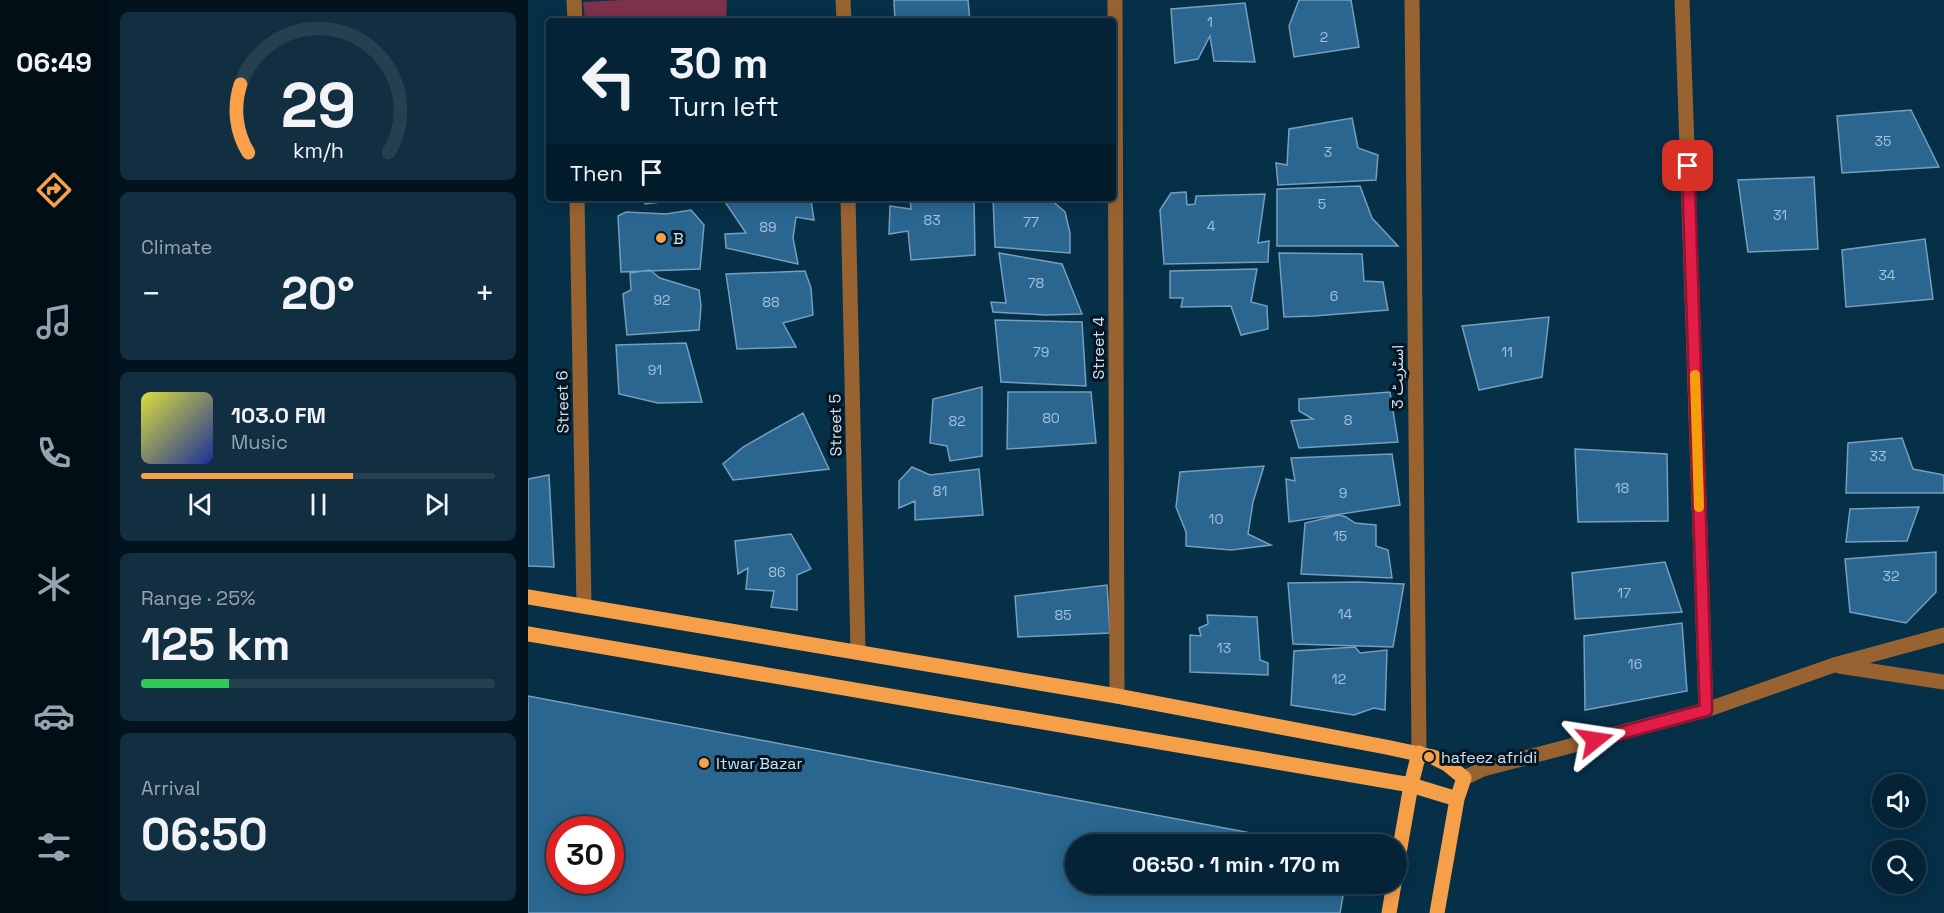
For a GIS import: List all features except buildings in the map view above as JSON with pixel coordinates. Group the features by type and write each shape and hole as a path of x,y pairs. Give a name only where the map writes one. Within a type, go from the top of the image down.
{"main road":[{"path":"528,597 1117,696 1419,753 1447,764 1464,778 1456,799 1437,913"},
{"path":"528,634 1411,785 1456,799"},
{"path":"1402,834 1419,753"},
{"path":"1389,913 1392,894"}],"street":[{"path":"574,0 575,18"},
{"path":"843,0 844,18"},
{"name":"Street 4","path":"1115,0 1115,18"},
{"name":"اسٹریٹ 3","path":"1412,0 1419,753"},
{"path":"1682,0 1706,710"},
{"name":"Street 6","path":"577,201 584,606"},
{"name":"Street 5","path":"848,201 858,651"},
{"name":"Street 4","path":"1116,201 1117,696"},
{"path":"1464,778 1483,769 1706,710 1833,665 1944,635"},
{"path":"1833,665 1944,682"}],"shaded area":[{"path":"727,0 726,18 585,18 583,2"}],"slow traffic":[{"path":"1695,375 1699,507"}],"place":[{"name":"B","path":"661,238"},
{"name":"hafeez afridi","path":"1429,757"},
{"name":"Itwar Bazar","path":"704,763"}],"route":[{"path":"1595,740 1706,710 1688,166"}]}
